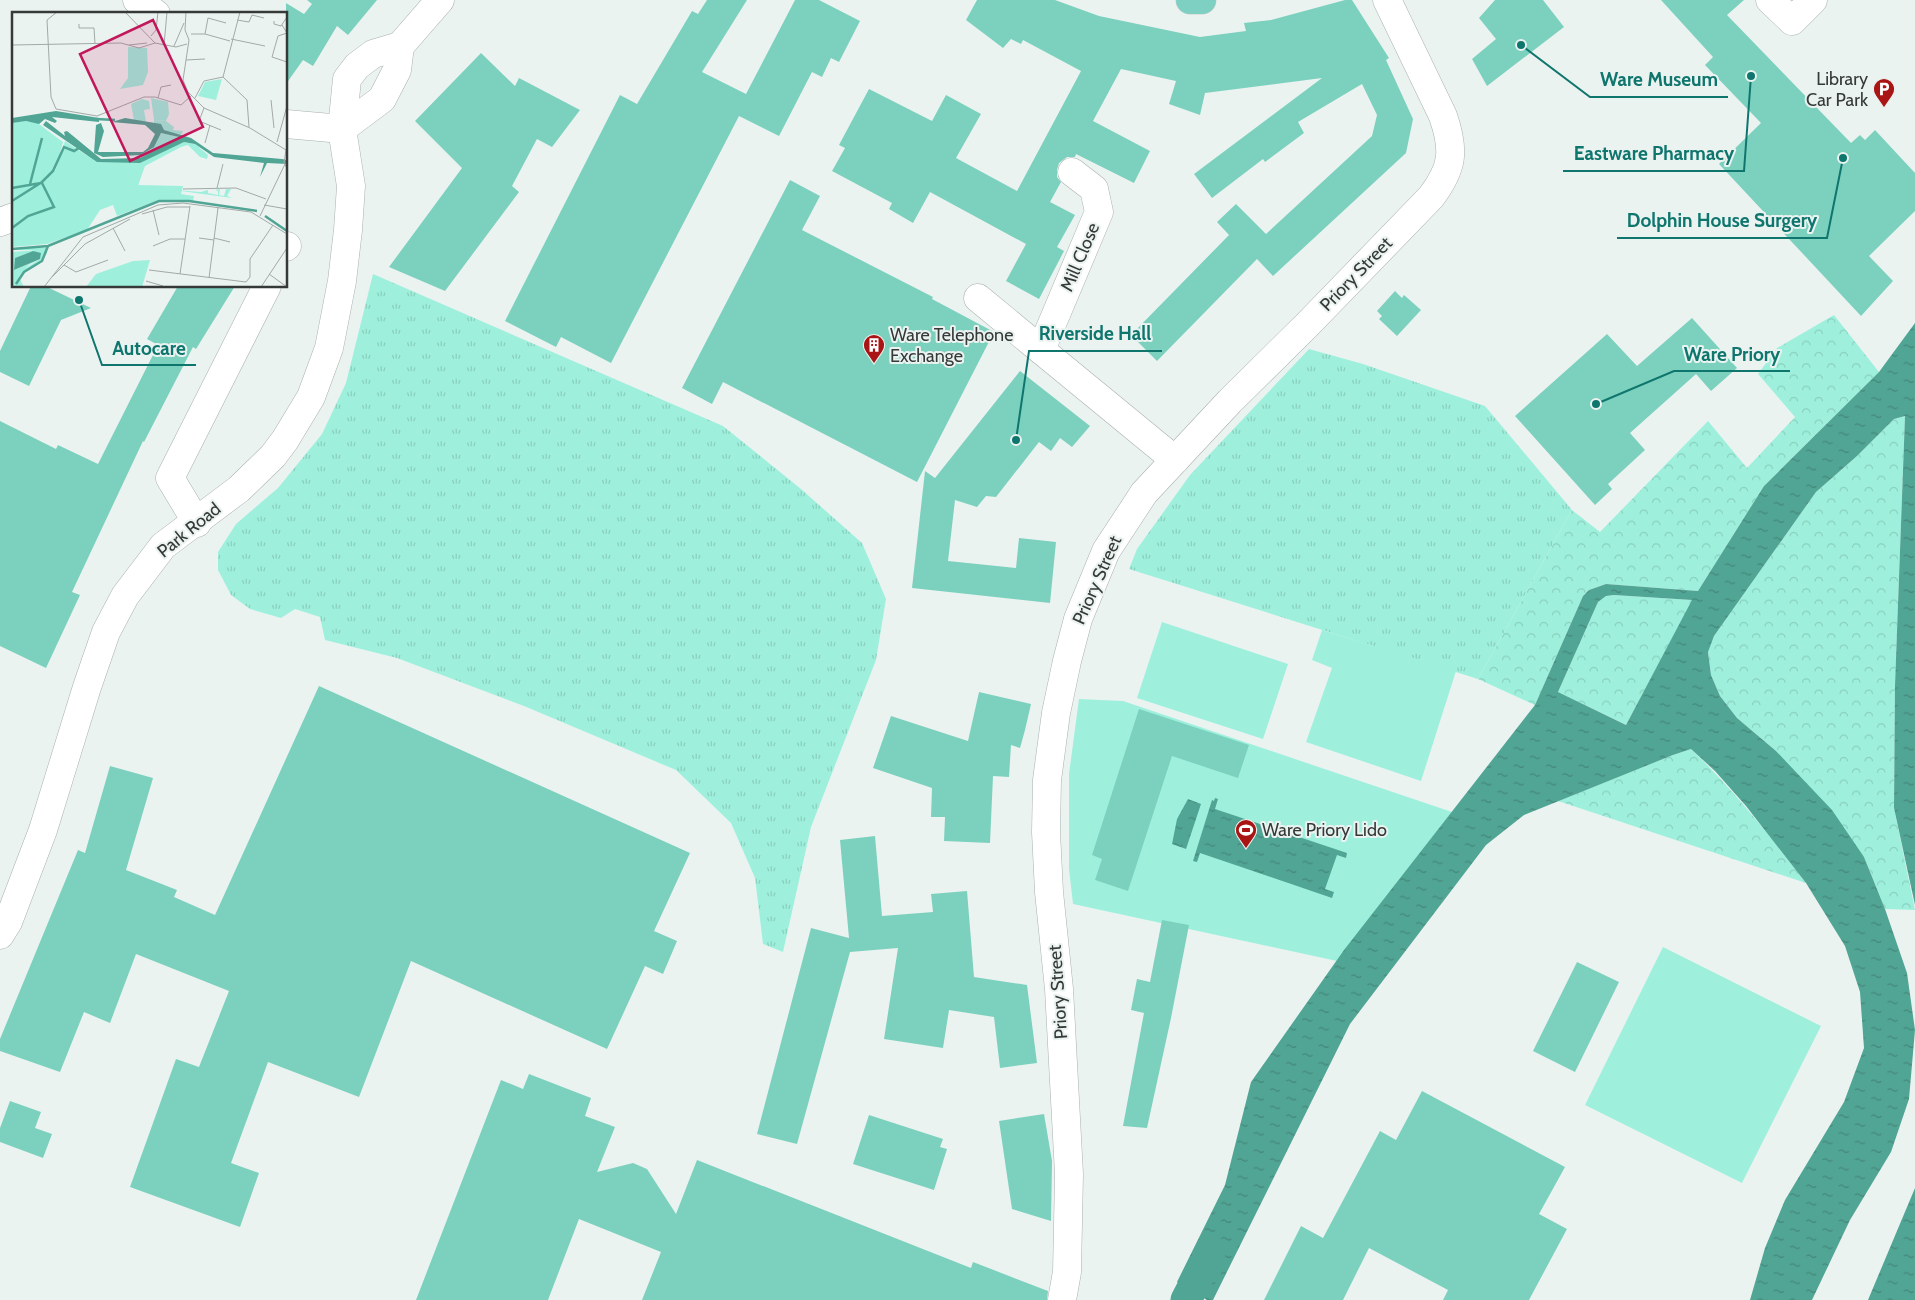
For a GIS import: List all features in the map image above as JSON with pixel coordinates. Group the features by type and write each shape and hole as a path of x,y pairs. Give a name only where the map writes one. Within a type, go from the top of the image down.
{"main road":[{"path":"1190,0 1202,0"}],"street":[{"path":"137,0 153,12"},
{"name":"Priory Street","path":"1062,1300 1067,1272 1069,1174 1059,989 1049,892 1046,832 1047,780 1056,712 1078,619 1106,551 1144,493 1230,401 1431,198 1442,183 1449,168 1451,154 1449,135 1443,116 1387,0"},
{"path":"1770,0 1792,21 1813,0"},
{"path":"288,124 342,129 382,99 397,70 400,46 434,2"},
{"name":"Park Road","path":"0,936 8,922 43,830 106,632 125,596 163,546 197,523 239,489 273,456 299,417 320,374 329,348 336,316 348,230 351,186 342,129 347,79 358,66 373,54 400,46"},
{"name":"Mill Close","path":"1041,350 1099,212 1094,189 1072,172"},
{"path":"0,222 12,218"},
{"path":"197,523 170,478 266,288"},
{"path":"978,298 1175,460"}],"green space":[{"path":"373,274 723,426 801,489 862,543 886,599 876,660 811,827 783,952 763,944 755,878 731,823 676,770 524,706 397,658 325,640 320,617 295,609 281,618 250,609 231,595 218,570 218,552 236,524 278,488 322,434 346,383"},
{"path":"1834,315 1879,372 1764,486 1698,591 1606,584 1589,590 1583,596 1535,705 1478,679 1572,510 1600,532 1708,421 1747,468 1795,417 1758,374 1777,348"},
{"path":"1309,349 1363,364 1485,406 1572,510 1478,679 1129,569 1137,549 1190,475"},
{"path":"1905,416 1895,685 1894,808 1915,910 1885,909 1864,857 1776,751 1737,718 1720,696 1711,675 1708,651 1714,636 1816,492 1857,456 1894,419"},
{"path":"1606,596 1693,600 1626,725 1558,692 1598,602"},
{"path":"1162,622 1288,664 1263,739 1137,698"},
{"path":"1322,630 1456,671 1421,781 1306,742 1332,668 1312,660"},
{"name":"Ware Priory Lido","path":"1079,699 1123,701 1452,812 1337,961 1073,904 1069,869 1069,774"},
{"path":"1691,749 1737,797 1806,883 1558,801"},
{"path":"1663,947 1821,1026 1742,1183 1585,1105"}],"water":[{"path":"1915,323 1915,905 1894,808 1895,685 1905,416 1894,419 1857,456 1816,492 1714,636 1708,652 1711,675 1720,696 1737,718 1776,751 1832,810 1864,857 1885,909 1907,973 1915,1030 1909,1099 1891,1152 1850,1220 1812,1300 1750,1300 1765,1248 1785,1200 1844,1102 1864,1048 1860,992 1845,946 1806,883 1746,806 1715,771 1691,749 1524,815 1486,845 1350,1024 1213,1300 1207,1300 1177,1282 1225,1185 1251,1082 1344,950 1535,705 1583,596 1589,590 1606,584 1698,591 1764,486 1879,372","holes":["1606,596 1692,600 1626,725 1558,692 1598,602"]},
{"path":"1215,798 1218,799 1215,809 1347,853 1346,858 1337,855 1325,889 1334,892 1332,898 1200,853 1197,862 1193,861 1212,800 1214,801"},
{"path":"1188,799 1201,804 1186,849 1172,844 1177,819"},
{"path":"1915,1188 1915,1300 1868,1300"}],"building":[{"path":"307,0 377,0 348,35 337,26 313,66 303,60 288,81 288,12 286,12 286,3 304,14 312,4"},
{"path":"707,0 747,0 702,72 746,94 795,0 819,0 860,21 839,62 831,58 822,77 812,72 779,136 739,116 611,363 561,337 556,347 505,321 620,95 637,104 692,11 698,14"},
{"path":"977,0 1055,0 1099,16 1200,37 1246,31 1244,23 1271,20 1345,0 1352,0 1389,58 1386,60 1413,119 1406,153 1273,276 1257,259 1157,361 1131,335 1229,235 1217,222 1236,204 1266,234 1372,136 1377,115 1362,84 1298,122 1304,133 1265,162 1263,159 1212,198 1194,174 1322,78 1205,93 1200,115 1169,104 1176,81 1121,69 1093,121 1150,151 1134,183 1076,154 1075,157 1067,157 1059,163 1057,177 1061,182 1050,202 1075,215 1057,247 1064,251 1039,299 1006,281 1026,244 930,192 913,223 889,209 892,203 832,171 845,148 839,145 869,89 932,121 946,95 981,114 956,158 1017,191 1081,71 1023,40 1021,44 1011,39 1003,48 966,20"},
{"path":"1495,0 1543,0 1564,27 1487,86 1472,59 1496,39 1479,18"},
{"path":"1661,0 1744,0 1727,15 1851,143 1860,135 1865,140 1875,130 1915,173 1915,211 1869,256 1893,281 1861,316 1719,164 1761,123 1705,65 1713,57"},
{"path":"481,53 515,86 519,78 580,110 552,147 537,139 512,186 519,192 445,291 389,267 462,168 415,121"},
{"name":"Ware Telephone Exchange","path":"790,180 820,196 802,230 933,297 932,299 994,332 917,482 723,382 712,404 682,388"},
{"path":"30,288 49,288 91,308 61,320 29,386 0,372 0,351"},
{"path":"177,288 234,288 196,349 193,347 143,441 72,592 80,595 46,668 0,646 0,421 56,449 58,445 98,464 158,345 147,339"},
{"path":"1395,291 1402,298 1404,295 1421,310 1397,336 1379,319 1382,316 1377,311"},
{"path":"1692,318 1737,368 1711,391 1696,374 1630,433 1645,450 1608,484 1612,489 1595,505 1515,416 1607,334 1637,366"},
{"path":"1020,371 1090,426 1072,447 1060,438 1051,451 1039,442 996,497 986,496 977,507 955,500 948,561 1016,568 1019,538 1056,542 1050,603 912,588 925,471 935,478"},
{"path":"319,686 690,853 654,931 677,941 663,974 645,966 607,1049 411,961 359,1097 268,1062 231,1163 259,1173 240,1227 130,1187 176,1059 199,1067 229,991 136,954 110,1023 84,1012 60,1072 0,1051 0,1039 78,850 85,853 110,766 153,778 126,870 177,890 174,897 215,915"},
{"path":"979,692 1031,704 1025,730 1020,748 1011,745 1009,777 993,776 990,843 944,841 945,817 931,817 932,788 873,768 891,716 968,741"},
{"path":"1139,709 1249,745 1238,778 1172,756 1128,891 1095,880 1102,859 1092,855"},
{"path":"875,836 882,916 933,912 931,894 967,891 974,977 1027,985 1037,1063 1000,1068 994,1017 949,1010 943,1048 884,1039 898,948 850,952 797,1144 757,1134 811,928 849,938 840,840"},
{"path":"1162,920 1189,925 1147,1128 1123,1126 1144,1013 1131,1010 1137,979 1150,982"},
{"path":"1577,962 1619,982 1575,1072 1533,1051"},
{"path":"529,1074 591,1098 585,1116 615,1127 597,1172 633,1163 647,1169 676,1214 697,1160 971,1268 973,1262 1048,1291 1047,1300 642,1300 661,1252 579,1219 548,1300 416,1300 501,1080 523,1089"},
{"path":"1422,1091 1565,1167 1539,1214 1567,1229 1529,1300 1443,1300 1448,1290 1369,1248 1343,1300 1264,1300 1301,1226 1323,1238 1380,1131 1396,1140"},
{"path":"10,1101 41,1112 35,1128 52,1134 43,1158 0,1142 0,1128"},
{"path":"1044,1114 1052,1161 1051,1221 1012,1209 999,1121"},
{"path":"869,1115 943,1139 940,1147 947,1149 934,1190 853,1164"}],"waterway":[{"path":"1186,1300 1210,1254"}],"place":[{"name":"Ware Museum","path":"1521,45"},
{"name":"Eastware Pharmacy","path":"1751,76"},
{"name":"Library Car Park","path":"1884,108"},
{"name":"Dolphin House Surgery","path":"1843,158"},
{"name":"Autocare","path":"79,300"},
{"name":"Ware Telephone Exchange","path":"874,364"},
{"name":"Ware Priory","path":"1596,404"},
{"name":"Riverside Hall","path":"1016,440"},
{"name":"Ware Priory Lido","path":"1246,849"}]}
